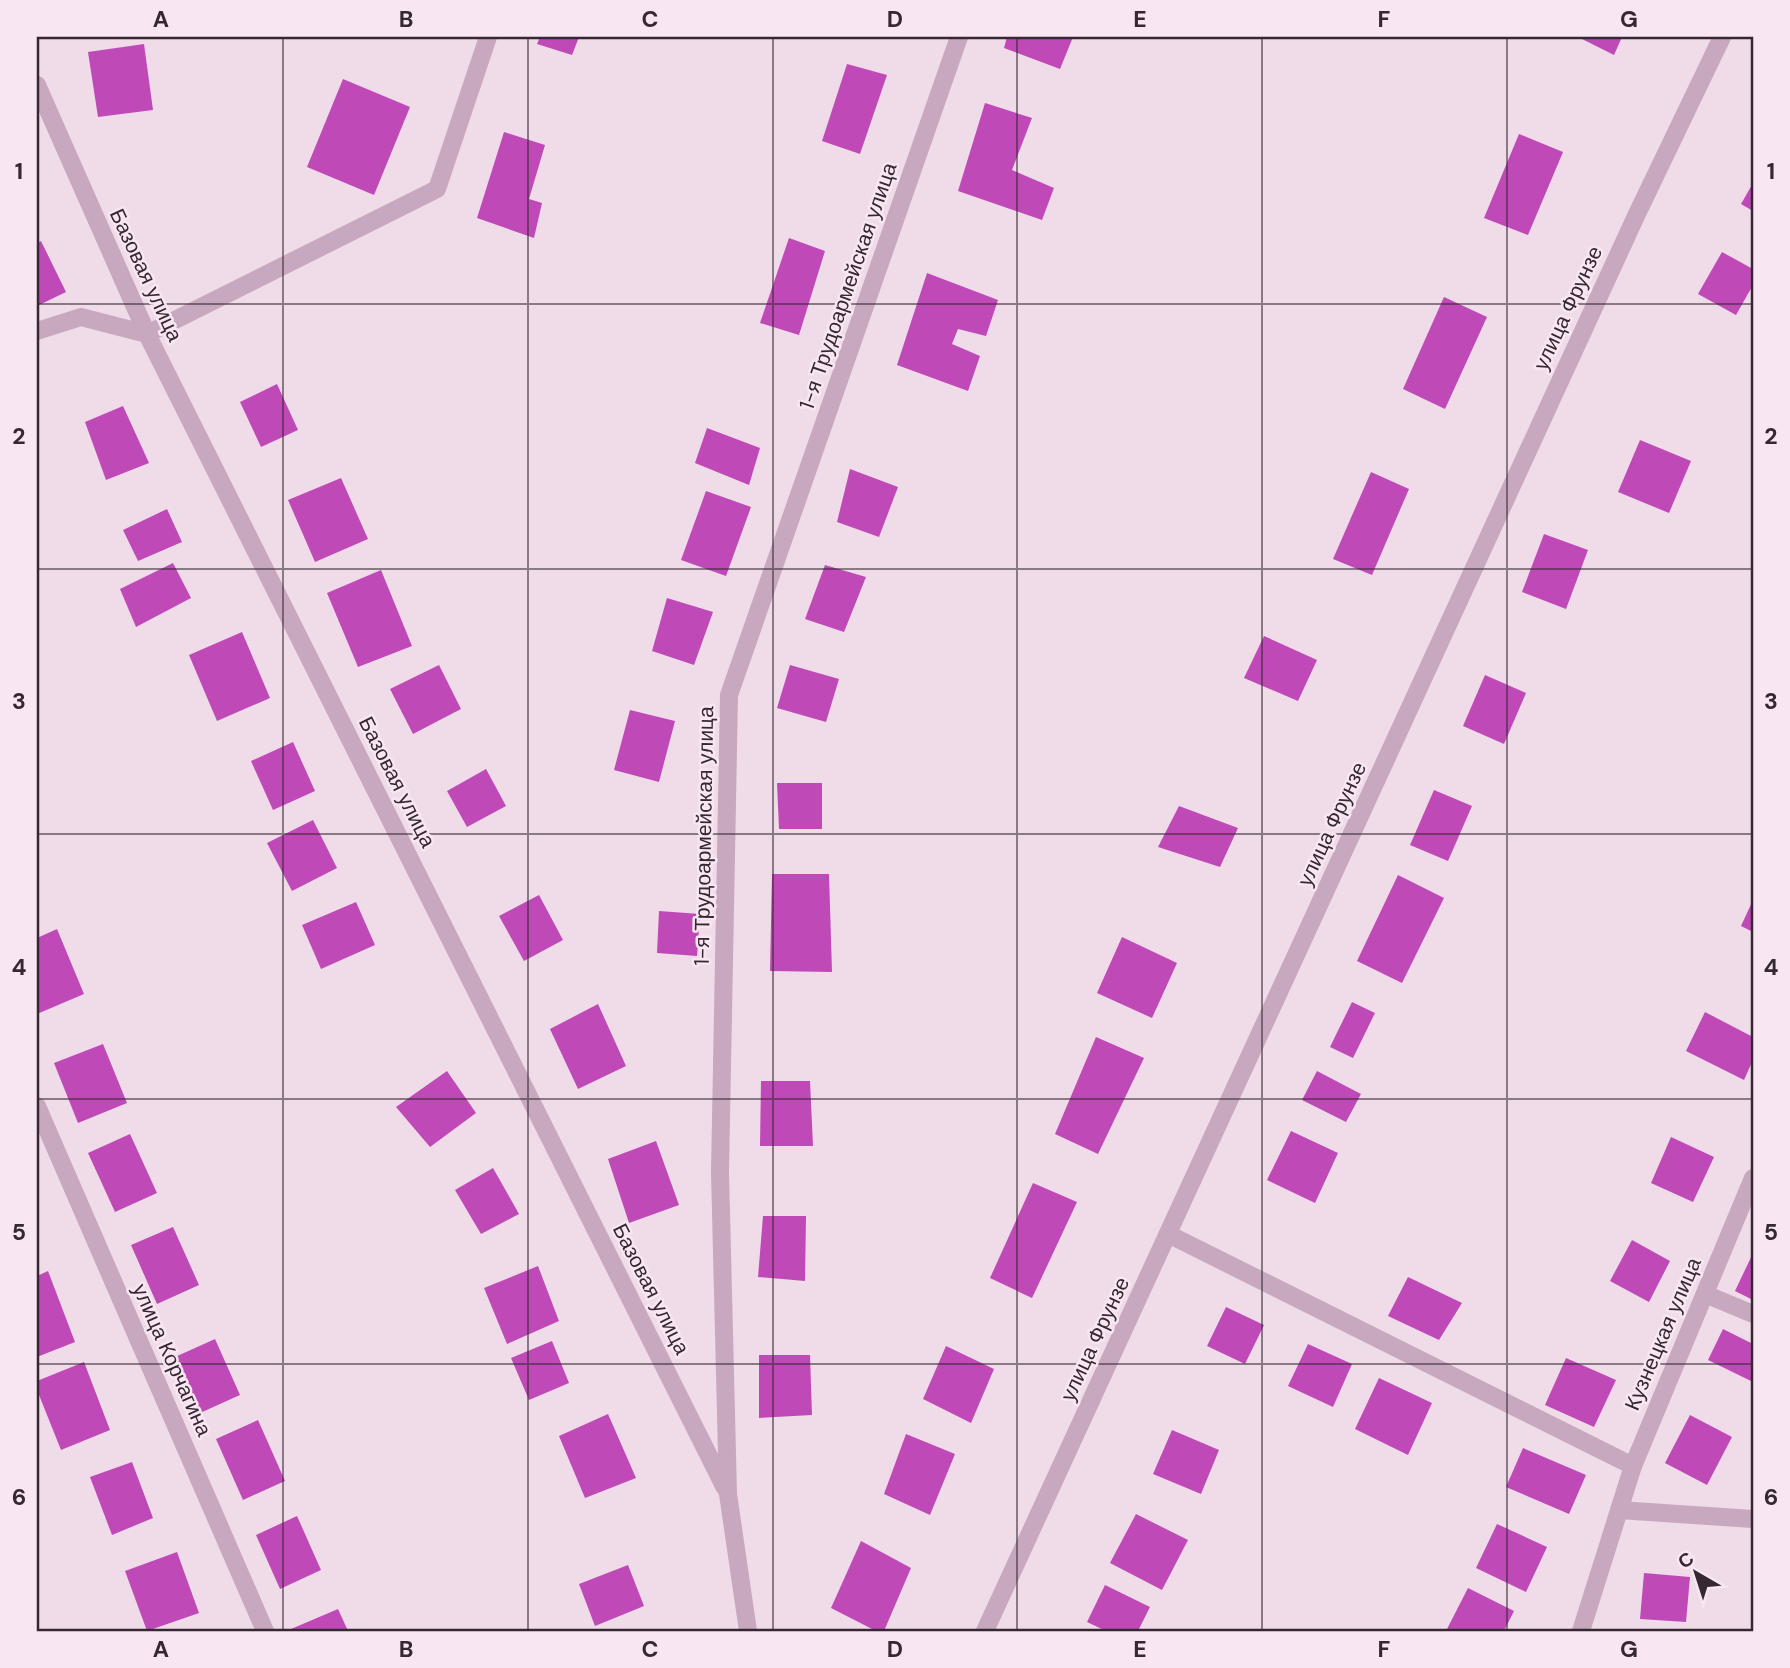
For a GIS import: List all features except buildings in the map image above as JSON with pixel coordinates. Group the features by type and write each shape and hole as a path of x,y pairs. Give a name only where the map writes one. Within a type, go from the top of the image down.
{"street":[{"path":"37,331 81,317 147,334 437,189 488,37"},
{"name":"1-я Трудоармейская улица","path":"748,1631 728,1494 720,1172 729,695 959,37"},
{"name":"улица Фрунзе","path":"985,1631 1636,216 1722,37"},
{"name":"Базовая улица","path":"37,85 147,334 728,1494"},
{"name":"улица Корчагина","path":"37,1106 265,1631"},
{"name":"Кузнецкая улица","path":"1581,1631 1633,1466 1753,1178"},
{"path":"1168,1234 1633,1466"},
{"path":"1705,1294 1753,1314"},
{"path":"1619,1510 1753,1519"}]}
